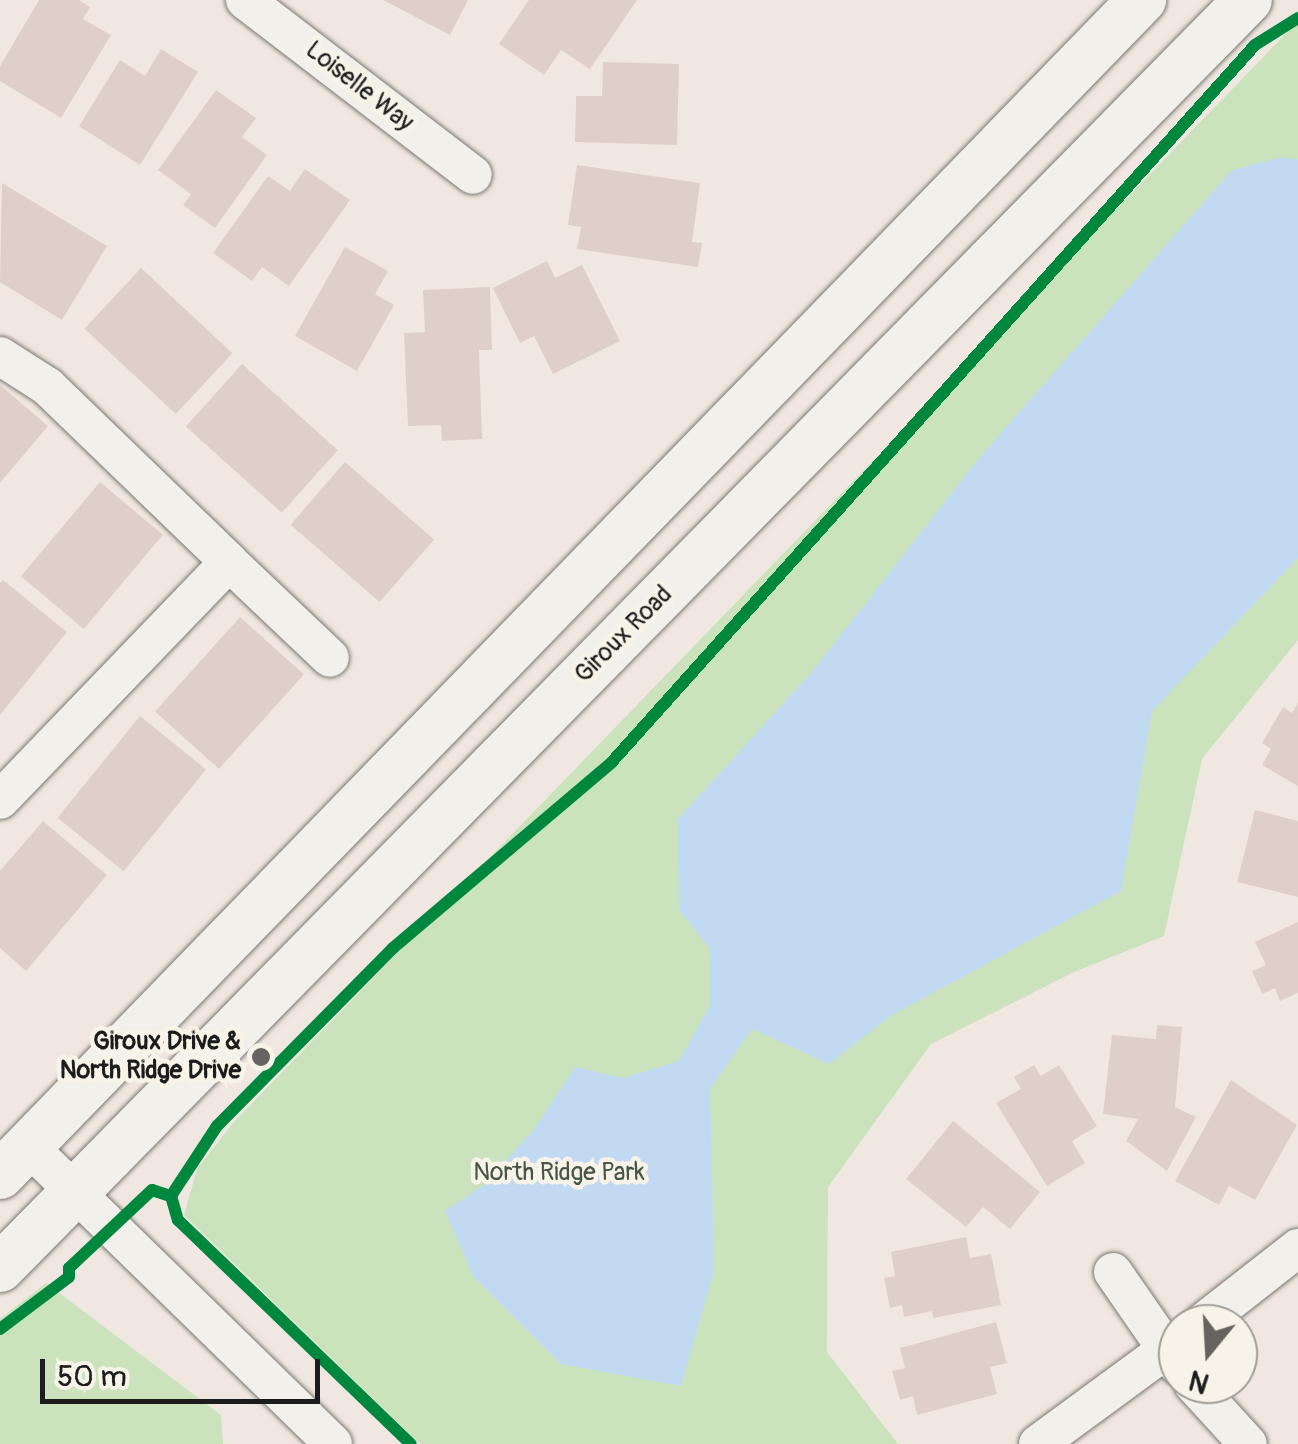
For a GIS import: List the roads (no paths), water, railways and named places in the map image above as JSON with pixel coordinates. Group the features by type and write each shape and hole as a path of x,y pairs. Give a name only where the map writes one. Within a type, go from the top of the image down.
{"main road":[{"path":"14,1160 1142,0"},
{"name":"Giroux Road","path":"0,1268 1248,0"}],"street":[{"name":"Loiselle Way","path":"245,0 472,175"},
{"path":"0,356 47,386 330,658"},
{"path":"0,800 229,562"},
{"path":"14,1160 76,1194 318,1439"},
{"path":"1227,1304 1298,1248"},
{"path":"1112,1272 1158,1331"},
{"path":"1038,1444 1158,1363"},
{"path":"1211,1404 1248,1444"}],"water":[{"path":"1279,158 1298,159 1298,558 1152,711 1121,891 892,1015 829,1064 752,1029 710,1089 714,1271 681,1386 561,1364 473,1276 445,1211 485,1184 535,1128 575,1067 623,1078 679,1061 709,1007 710,949 679,910 677,820 811,673 980,457 1232,170"}],"place":[{"name":"Giroux Drive & North Ridge Drive","path":"261,1057"}],"park label":[{"name":"North Ridge Park","path":"559,1173"}]}
